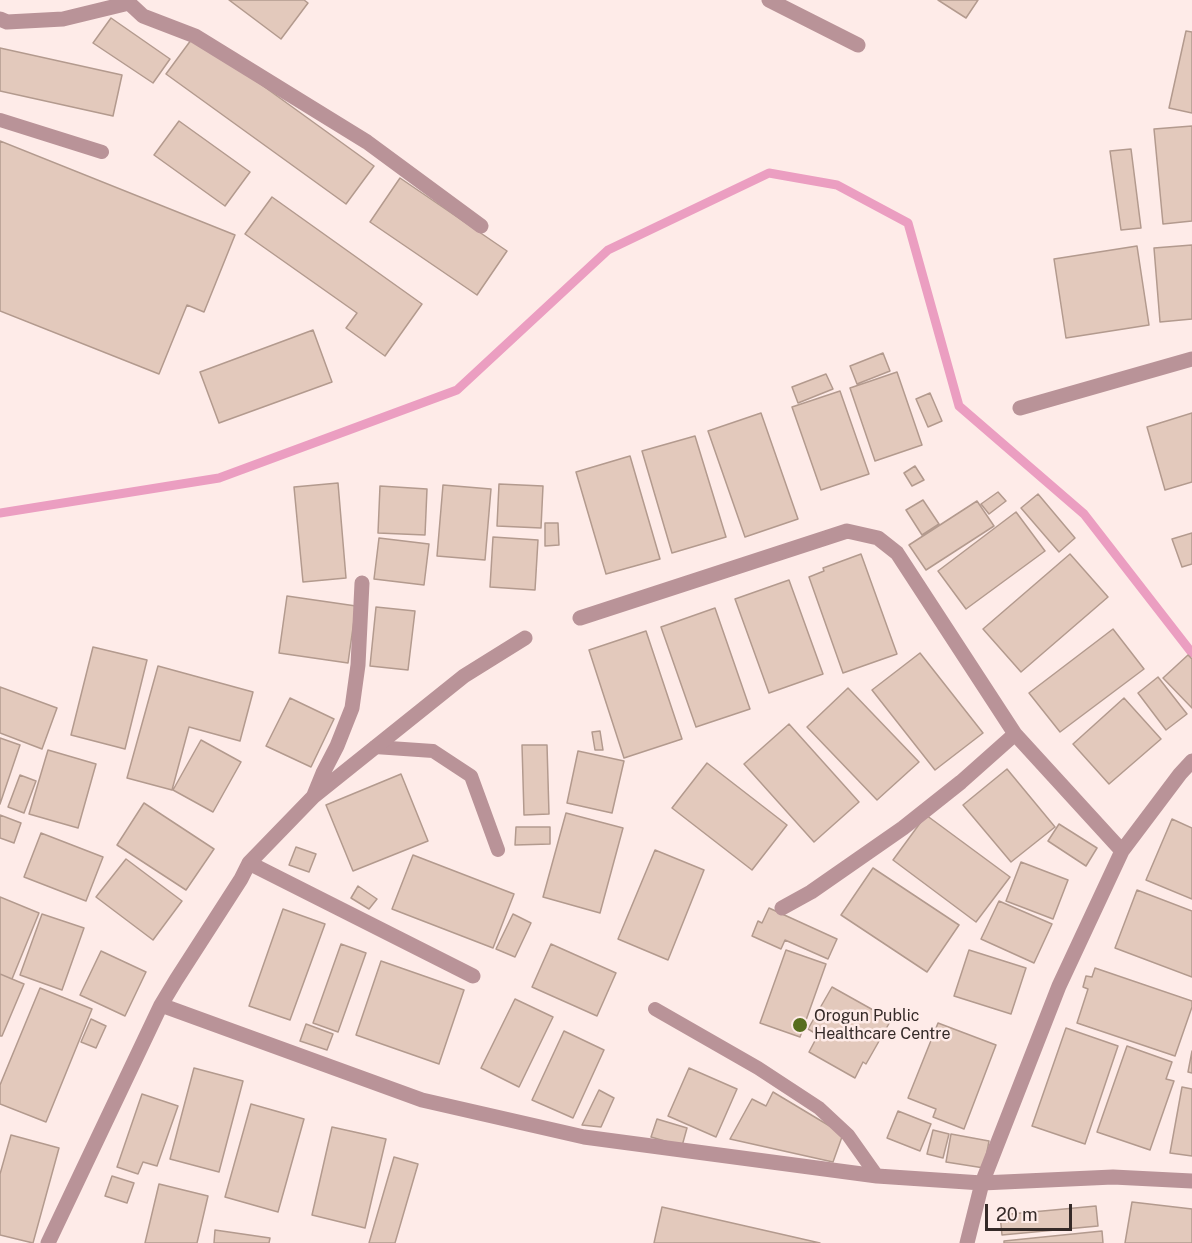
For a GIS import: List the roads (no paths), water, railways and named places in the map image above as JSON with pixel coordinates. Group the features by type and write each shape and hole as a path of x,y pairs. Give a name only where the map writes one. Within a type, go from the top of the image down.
{"street":[{"path":"769,0 858,45"},
{"path":"0,20 7,22 63,19 130,2 143,16 195,36 367,142 481,226"},
{"path":"1020,408 1192,359"},
{"path":"580,618 847,531 878,538 897,553 1015,734 1122,851"},
{"path":"313,797 352,708 358,665 362,583"},
{"path":"48,1243 161,1005 249,863 313,797 464,676 525,639"},
{"path":"782,908 811,892 903,828 961,782 1015,734"},
{"path":"967,1243 982,1183 1059,986 1122,851 1192,761"},
{"path":"249,863 473,976"},
{"path":"161,1005 422,1100 584,1137 876,1176 982,1183 1113,1177 1192,1181"}],"lane":[{"path":"0,120 102,153"},
{"path":"375,747 433,751 471,776 498,850"},
{"path":"655,1009 758,1068 819,1108 848,1135 876,1176"}],"waterway":[{"path":"0,513 219,478 457,390 608,250 769,173 837,185 908,223 959,406 1084,514 1192,653"}],"place":[{"name":"Orogun Public Healthcare Centre","path":"800,1025"}]}
